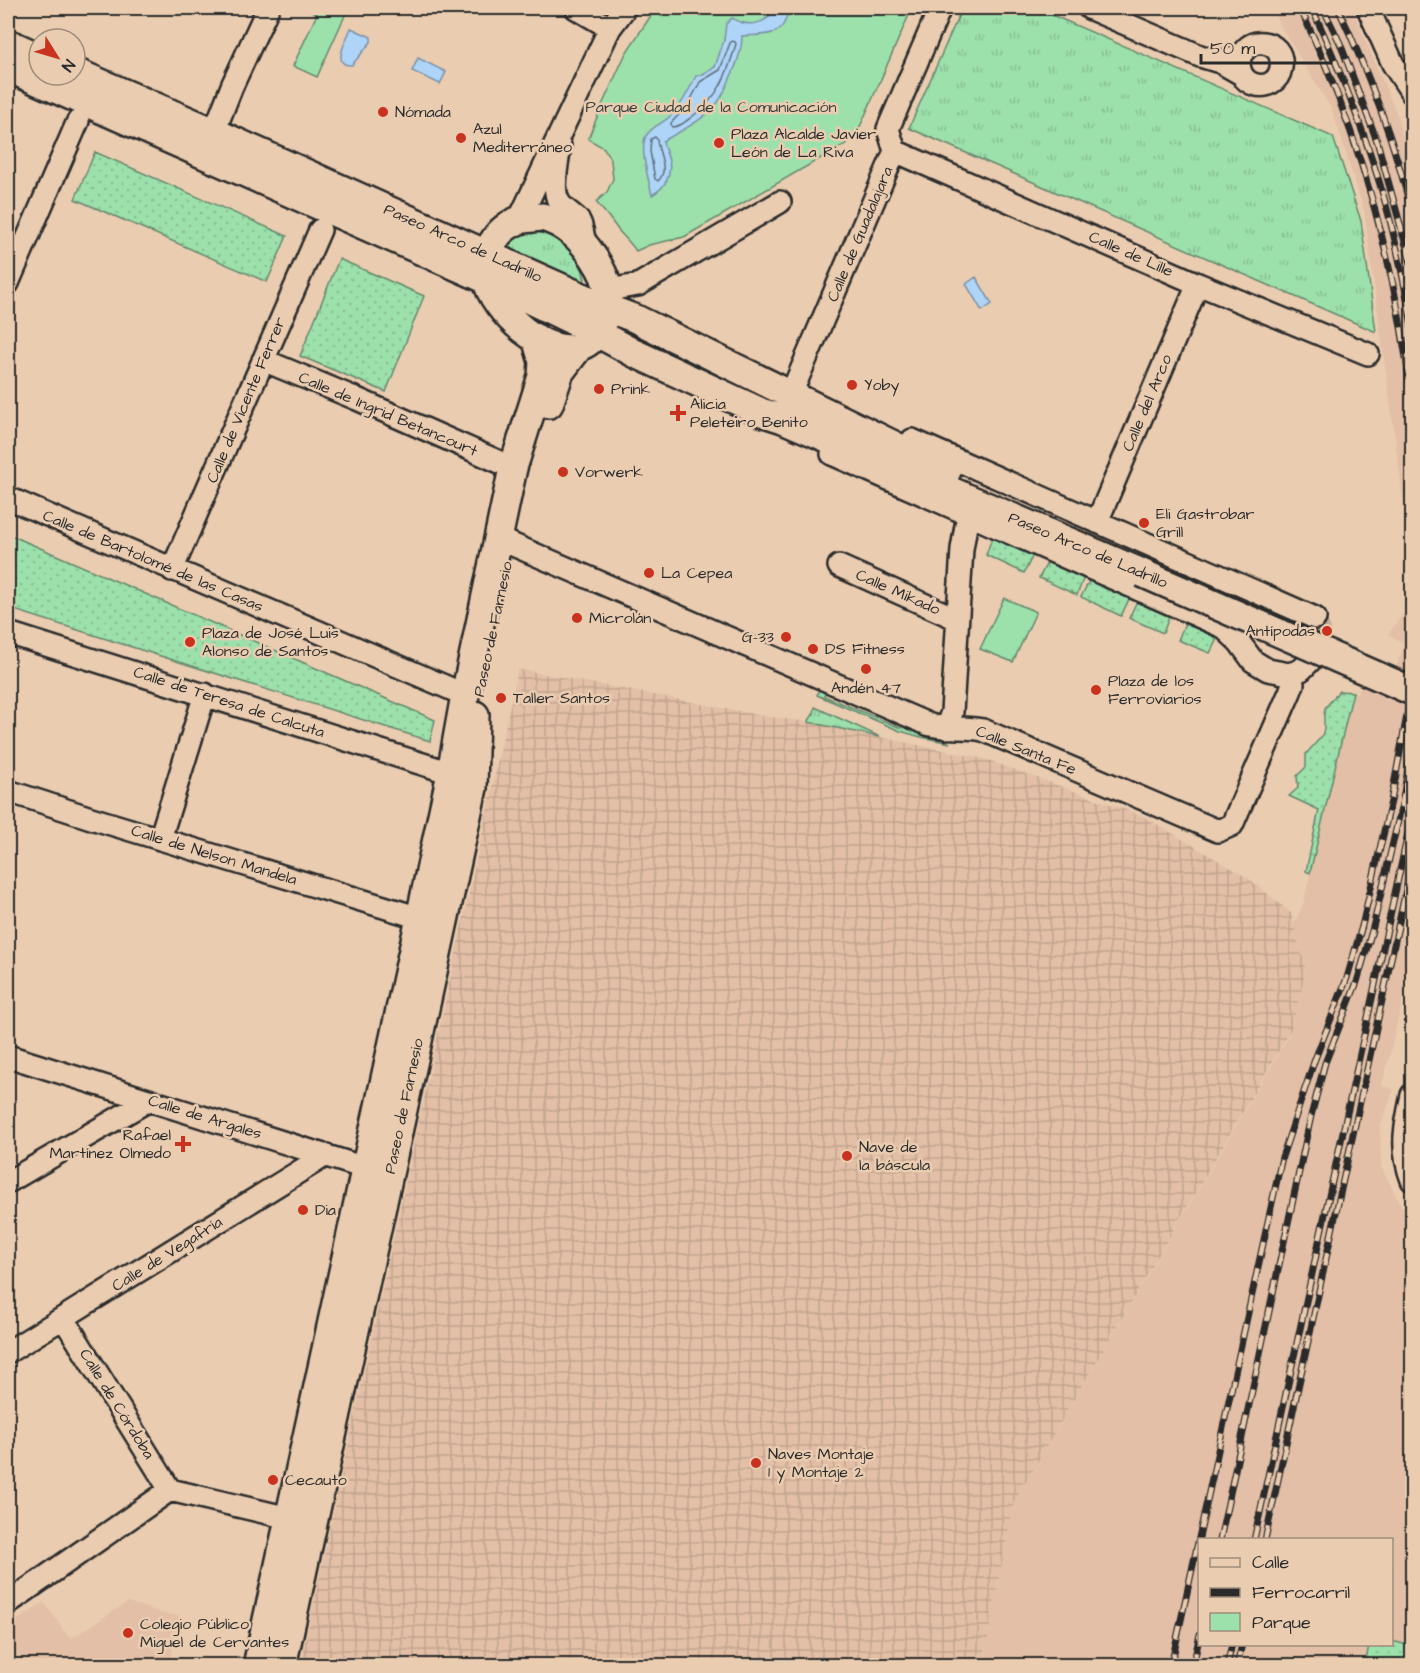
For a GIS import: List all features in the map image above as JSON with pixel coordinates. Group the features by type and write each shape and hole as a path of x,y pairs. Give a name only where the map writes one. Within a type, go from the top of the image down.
{"main road":[{"path":"8,43 27,52"},
{"name":"Paseo Arco de Ladrillo","path":"8,68 487,267"},
{"name":"Paseo Arco de Ladrillo","path":"87,77 214,132 598,320 634,354 761,412 1413,675"},
{"path":"542,217 557,222 573,233 600,268 598,320 567,350 556,348 536,338 513,321 492,293 487,267 493,242 510,224 519,220 542,217"},
{"name":"Paseo Arco de Ladrillo","path":"598,320 636,319 933,465 1413,691"},
{"name":"Paseo de Farnesio","path":"257,1665 420,918 465,695 504,545 557,379 598,320"},
{"name":"Paseo de Farnesio","path":"282,1665 473,788 474,721 504,545 513,468 542,376 543,362 536,338"}],"street":[{"path":"214,132 232,86 268,8"},
{"path":"576,8 610,28"},
{"path":"519,220 610,28 625,8"},
{"name":"Calle de Guadalajara","path":"791,394 895,151 888,129 940,8"},
{"path":"1089,8 1200,56 1220,62 1241,64"},
{"path":"1368,8 1393,64 1413,93"},
{"path":"8,283 14,252 78,121"},
{"path":"565,122 556,167 556,195 568,212 580,223 586,247"},
{"name":"Calle de Lille","path":"895,151 1198,284 1368,354"},
{"path":"598,320 638,285 780,202"},
{"name":"Calle de Vicente Ferrer","path":"172,570 320,230"},
{"name":"Calle del Arco","path":"1097,522 1198,284"},
{"name":"Calle de Ingrid Betancourt","path":"263,360 513,468"},
{"name":"Paseo Arco de Ladrillo","path":"761,412 780,432 968,514"},
{"name":"Paseo Arco de Ladrillo","path":"848,422 894,432 1315,618"},
{"name":"Calle de Bartolomé de las Casas","path":"8,498 465,695"},
{"path":"968,514 1223,627 1239,642 1253,661 1268,670 1289,674 1301,670 1311,660"},
{"name":"Calle Mikado","path":"946,728 952,712 962,549 968,514"},
{"name":"Calle Santa Fe","path":"504,545 930,725 983,730 1218,831 1232,825 1290,692 1293,684 1289,674"},
{"name":"Calle Mikado","path":"839,566 957,619"},
{"name":"Calle de Teresa de Calcuta","path":"8,633 451,772"},
{"path":"160,839 205,694"},
{"name":"Calle de Nelson Mandela","path":"8,791 420,918"},
{"name":"Calle de Argales","path":"8,1056 365,1168"},
{"path":"1413,1095 1405,1126 1406,1163 1413,1180"},
{"path":"8,1182 149,1100"},
{"name":"Calle de Vegafría","path":"8,1352 326,1155"},
{"path":"365,1168 382,1202"},
{"name":"Calle de Córdoba","path":"64,1319 170,1490"},
{"path":"8,1603 170,1490 289,1518"}],"shaded area":[{"path":"1273,8 1352,8 1398,117 1412,177 1412,962 1382,1086 1394,1089 1380,1128 1381,1167 1412,1226 1412,1665 982,1666 1014,1502 1290,1034 1306,971 1294,924 1303,905 1353,692 1358,694 1363,681 1388,691 1404,643 1388,634 1410,605 1411,503 1403,498 1364,210 1332,110 1278,22"},
{"path":"518,669 764,716 808,722 985,759 1143,816 1248,878 1291,913 1306,971 1291,1030 1014,1502 982,1665 300,1665"},
{"name":"Colegio Público Miguel de Cervantes","path":"44,1602 70,1639 128,1602 165,1614 180,1616 169,1665 8,1665 8,1627"}],"green space":[{"path":"312,8 340,8 347,11 317,77 293,66 317,14 310,11"},
{"name":"Parque Ciudad de la Comunicación","path":"656,8 912,8 858,131 849,142 684,237 649,245 636,251 596,202 607,192 613,179 611,161 604,148 588,139 626,53"},
{"path":"962,8 1036,8 1333,137 1361,221 1376,332 909,128"},
{"path":"95,152 287,236 267,282 75,199"},
{"path":"534,229 552,236 567,246 582,269 585,279 583,284 506,248 514,237"},
{"path":"339,259 424,296 386,392 300,356"},
{"path":"652,341 819,425 650,347"},
{"name":"Plaza de José Luis Alonso de Santos","path":"8,534 435,720 430,741 8,608"},
{"path":"993,535 1033,555 1024,573 986,555"},
{"path":"1048,561 1084,577 1077,595 1039,578"},
{"path":"1090,579 1130,597 1121,616 1081,597"},
{"path":"1004,598 1036,612 1013,662 980,649"},
{"path":"1137,601 1170,615 1163,633 1129,618"},
{"path":"1186,621 1219,635 1210,653 1178,640"},
{"path":"820,687 826,690 824,696 901,728 903,722 950,743 900,731 817,695"},
{"path":"1339,691 1353,692 1310,873 1306,871 1319,810 1289,796 1298,788 1297,776 1306,767 1306,754 1322,736 1325,708"},
{"path":"815,707 880,737 808,722"},
{"path":"1393,1641 1412,1646 1412,1665 1365,1665 1369,1646 1393,1646"}],"water":[{"path":"776,8 788,8 783,25 773,33 742,36 737,63 718,102 686,129 663,141 669,161 668,176 664,185 652,195 644,156 646,136 677,109 696,76 715,67 724,40 726,24 732,18 744,23 756,23 767,18"},
{"path":"351,28 371,37 371,42 352,65 342,62 341,57"},
{"path":"418,58 446,72 440,84 412,71"},
{"path":"976,277 992,304 982,311 966,284"}],"tunnel":[{"path":"1311,660 1319,650 1322,640 1315,618"}],"railway":[{"path":"1300,8 1341,103 1372,201 1396,300 1412,403"},
{"path":"1312,8 1353,105 1379,180 1397,250 1412,326"},
{"path":"1323,8 1340,43 1377,141 1412,267"},
{"path":"1338,8 1380,109 1398,161 1412,214"},
{"path":"1199,1538 1282,1157 1315,1059 1347,978 1362,926 1391,801 1412,678"},
{"path":"1220,1538 1311,1116 1325,1063 1357,982 1373,927 1402,804 1412,746"},
{"path":"1254,1538 1412,815"},
{"path":"1265,1538 1412,862"},
{"path":"1171,1666 1198,1542"},
{"path":"1193,1666 1198,1643"},
{"path":"1227,1666 1232,1646"},
{"path":"1237,1666 1242,1646"}],"place":[{"name":"Nómada","path":"383,112"},
{"name":"Azul Mediterráneo","path":"461,138"},
{"name":"Plaza Alcalde Javier León de La Riva","path":"719,143"},
{"name":"Yoby","path":"852,385"},
{"name":"Prink","path":"599,389"},
{"name":"Alicia Peleteiro Benito","path":"678,413"},
{"name":"Vorwerk","path":"563,472"},
{"name":"Eli Gastrobar Grill","path":"1144,523"},
{"name":"La Cepea","path":"649,573"},
{"name":"Microlán","path":"577,618"},
{"name":"Antípodas","path":"1327,631"},
{"name":"G-33","path":"786,637"},
{"name":"Plaza de José Luis Alonso de Santos","path":"190,642"},
{"name":"DS Fitness","path":"813,649"},
{"name":"Andén 47","path":"866,669"},
{"name":"Plaza de los Ferroviarios","path":"1096,690"},
{"name":"Taller Santos","path":"501,698"},
{"name":"Rafael Martínez Olmedo","path":"183,1144"},
{"name":"Nave de la báscula","path":"847,1156"},
{"name":"Dia","path":"303,1210"},
{"name":"Naves Montaje 1 y Montaje 2","path":"756,1463"},
{"name":"Cecauto","path":"273,1480"},
{"name":"Colegio Público Miguel de Cervantes","path":"128,1633"}]}
